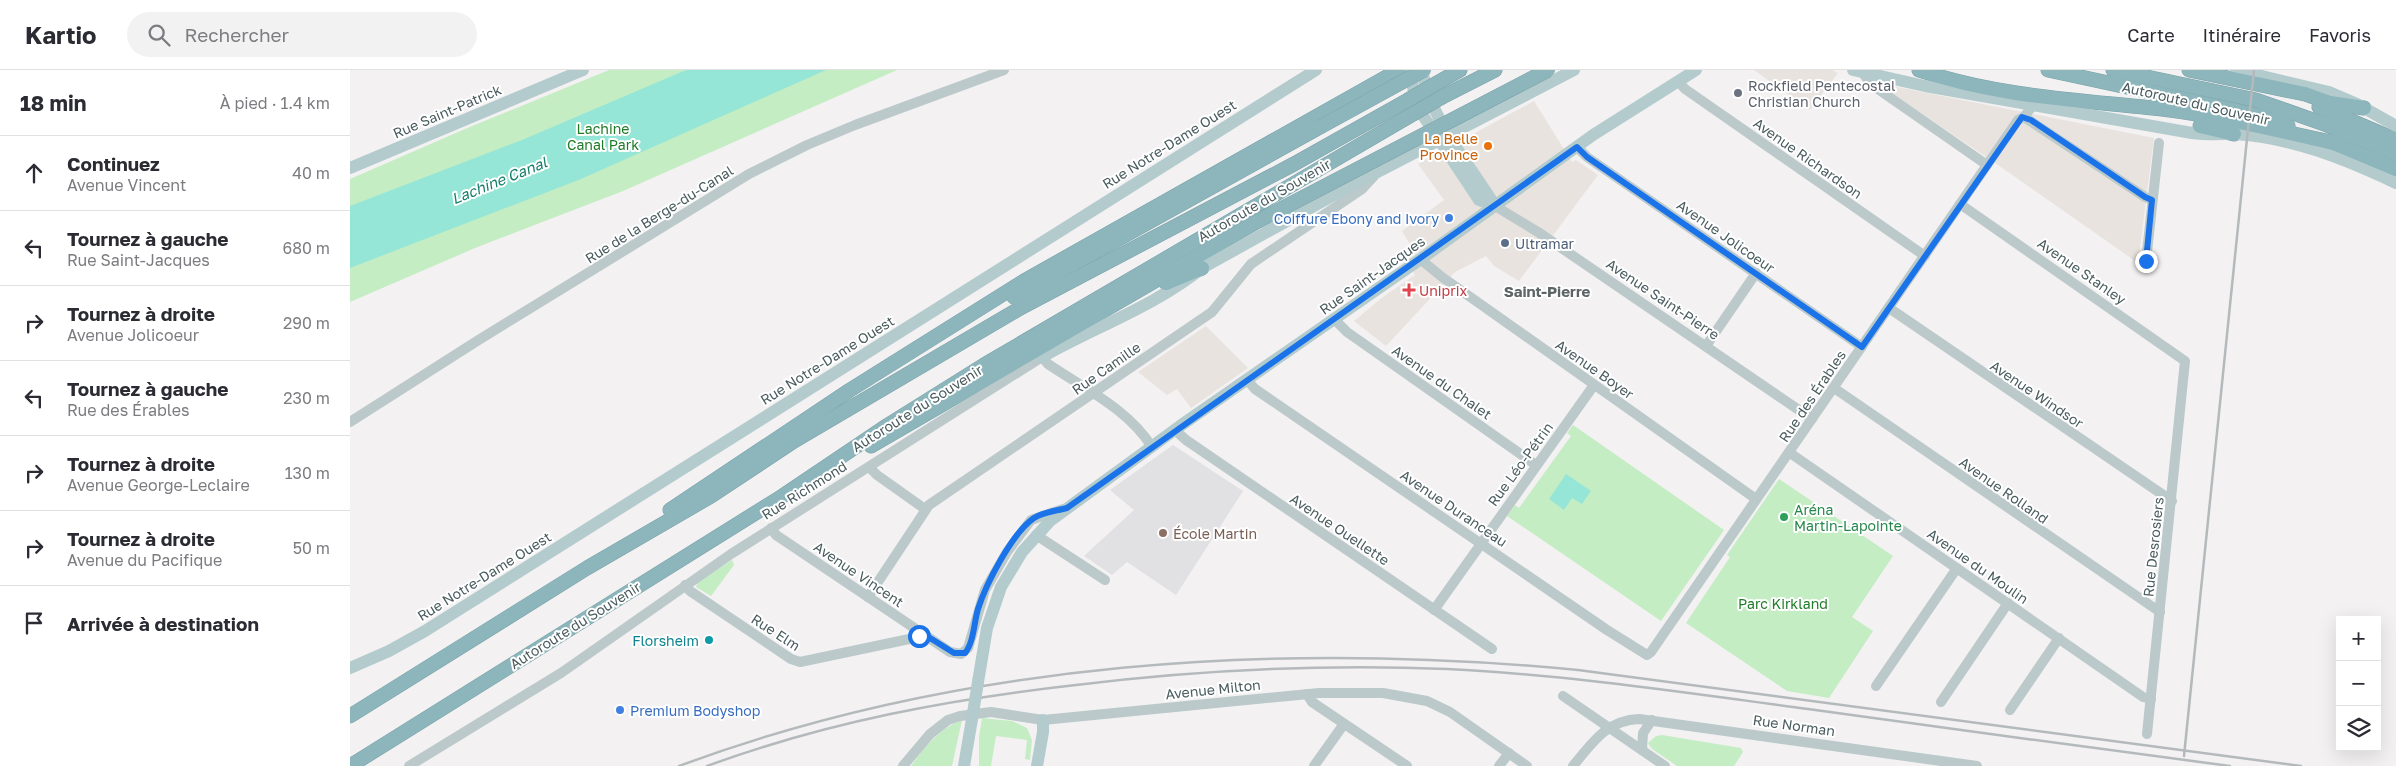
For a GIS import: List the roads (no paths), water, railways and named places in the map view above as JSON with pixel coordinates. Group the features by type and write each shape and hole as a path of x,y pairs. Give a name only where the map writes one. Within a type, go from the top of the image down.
{"highway":[{"path":"587,568 705,486 850,390 1024,281 1399,70"},
{"path":"923,345 1083,260 1423,70"},
{"name":"Autoroute du Souvenir","path":"350,716 587,568 711,496 794,441 1022,307 1294,164 1460,70"},
{"name":"Autoroute du Souvenir","path":"350,766 781,497 888,425 984,366 1412,114 1495,70"},
{"path":"781,497 1258,221 1548,70"},
{"path":"1919,70 1959,82 2092,103 2164,110 2338,144"},
{"name":"Autoroute du Souvenir","path":"2048,70 2258,115 2338,144 2396,169"},
{"name":"Autoroute du Souvenir","path":"2113,70 2256,100 2327,125 2396,154"},
{"path":"2189,70 2304,94 2330,103 2364,108"},
{"path":"2264,87 2343,116 2396,140"},
{"path":"2092,103 2234,134"},
{"path":"1102,312 1202,268"}],"main road":[{"name":"Rue Saint-Patrick","path":"350,168 583,70"},
{"name":"Rue Notre-Dame Ouest","path":"350,668 425,631 1316,70"},
{"name":"Avenue Saint-Pierre","path":"1410,70 1418,106 1495,206"},
{"name":"Avenue Saint-Pierre","path":"1423,70 1433,108 1444,138"},
{"path":"1042,357 1075,338 1160,296 1185,282 1202,268 1375,174 1574,70"},
{"name":"Rue Saint-Jacques","path":"964,766 987,628 997,598 1013,565 1036,535 1067,508 1175,430 1420,260 1577,147 1696,70"},
{"path":"2236,70 2320,89 2364,108 2396,126"},
{"path":"1858,71 2032,105 2192,133 2212,136 2234,134 2273,140 2315,150 2396,182"},
{"path":"1037,766 1043,732 1043,720"},
{"path":"967,752 971,766"}],"street":[{"name":"Rue de la Berge-du-Canal","path":"350,422 477,341 749,174 807,145 850,127 1004,70"},
{"path":"1858,71 1872,85 1987,165"},
{"name":"Avenue Richardson","path":"1678,81 1693,94 1925,256"},
{"name":"Rue des Érables","path":"1649,654 1790,453 2018,120 2024,117 2032,105"},
{"path":"2024,117 2152,200"},
{"path":"2146,261 2159,143"},
{"name":"Avenue Jolicoeur","path":"1577,147 1587,157 1862,347"},
{"name":"Rue Camille","path":"868,597 925,509 1214,310 1252,264 1364,188 1375,174"},
{"name":"Avenue Stanley","path":"1960,204 2181,356 2186,363"},
{"name":"Avenue Saint-Pierre","path":"1495,206 1522,221 1812,419"},
{"name":"Avenue Boyer","path":"1420,260 1756,499"},
{"path":"1706,346 1756,273"},
{"name":"Avenue Windsor","path":"1889,308 2172,501"},
{"name":"Avenue du Chalet","path":"1334,319 1347,332 1536,465"},
{"path":"1042,357 1132,421 1152,447"},
{"name":"Rue Richmond","path":"409,766 561,673 684,585 770,528 1042,357"},
{"name":"Rue Desrosiers","path":"2147,734 2186,363"},
{"name":"Avenue Duranceau","path":"1247,380 1255,389 1480,543 1641,652 1649,654"},
{"name":"Rue Léo-Pétrin","path":"1434,610 1594,384"},
{"name":"Avenue Rolland","path":"1834,388 2160,612"},
{"name":"Avenue Ouellette","path":"1175,430 1186,440 1492,649"},
{"name":"Avenue du Moulin","path":"1790,453 2143,697 2151,699"},
{"path":"869,467 877,475 925,509"},
{"name":"Rue Saint-Jacques","path":"961,654 968,648 985,590 1012,543 1034,518 1067,508"},
{"name":"Avenue Vincent","path":"770,528 776,535 947,650 961,654"},
{"path":"1036,535 1105,580"},
{"path":"1876,686 1956,568"},
{"name":"Rue Elm","path":"684,585 690,591 791,659 800,662 914,638 922,633"},
{"path":"1941,702 2008,603"},
{"path":"2010,710 2059,638"},
{"name":"Avenue Milton","path":"903,766 930,734 952,718 991,712 1043,720 1307,694 1375,693 1420,699 1445,709 1527,766"},
{"path":"1307,694 1312,702 1406,766"},
{"path":"1563,696 1665,766"},
{"name":"Rue Norman","path":"1608,728 1625,720 1652,720 1977,766"},
{"path":"1642,750 1643,733 1652,720"},
{"path":"1314,766 1344,724"},
{"path":"1573,766 1598,736 1608,728"},
{"path":"1499,766 1509,753"}],"water":[{"name":"Lachine Canal","path":"686,70 826,70 581,179 350,268 350,206 522,140"},
{"path":"1566,474 1591,491 1582,504 1572,498 1564,510 1549,499"}],"railway":[{"path":"2184,756 2254,70"},
{"path":"679,766 786,731 897,703 1009,682 1122,668 1237,660 1351,658 1465,661 1578,670 2301,766"},
{"path":"707,766 752,750 843,725 889,714 982,697 1168,675 1354,667 1447,669 1628,685 2230,766"}],"place":[{"name":"Rockfield Pentecostal Christian Church","path":"1738,93"},
{"name":"La Belle Province","path":"1488,146"},
{"name":"Coiffure Ebony and Ivory","path":"1449,218"},
{"name":"Ultramar","path":"1505,243"},
{"name":"Uniprix","path":"1409,290"},
{"name":"Aréna Martin-Lapointe","path":"1784,517"},
{"name":"École Martin","path":"1163,533"},
{"name":"Florsheim","path":"709,640"},
{"name":"Premium Bodyshop","path":"620,710"}],"district":[{"name":"Saint-Pierre","path":"1547,291"}],"park label":[{"name":"Lachine Canal Park","path":"603,136"},
{"name":"Parc Kirkland","path":"1783,603"}]}
